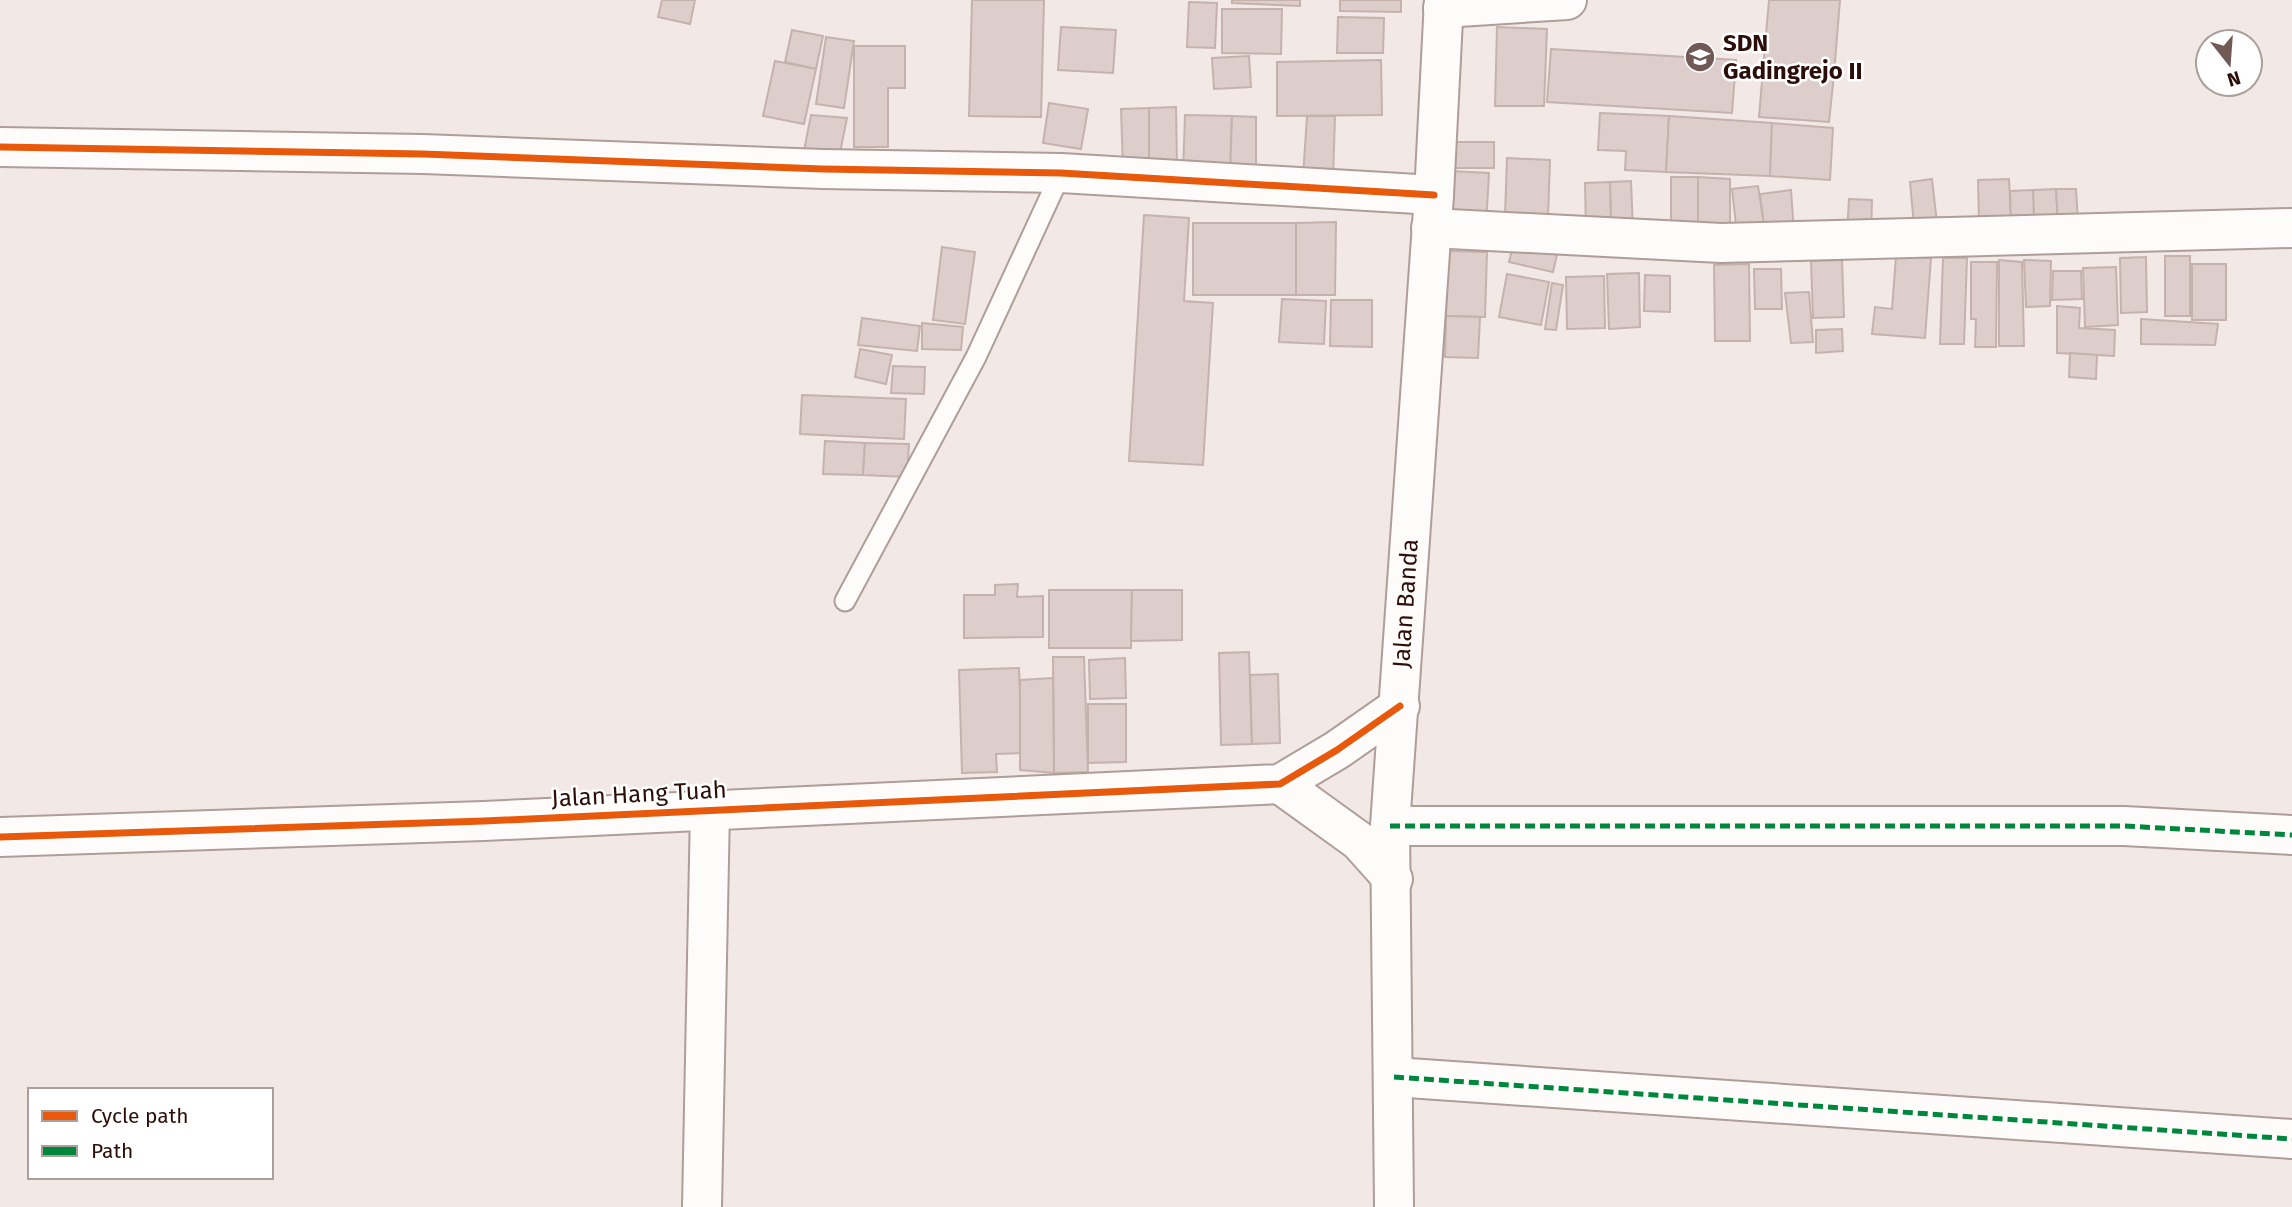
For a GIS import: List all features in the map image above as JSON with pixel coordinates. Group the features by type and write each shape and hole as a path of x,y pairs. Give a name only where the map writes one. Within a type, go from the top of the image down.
{"street":[{"path":"1443,4 1567,0"},
{"name":"Jalan Banda","path":"1394,1207 1391,826 1432,212 1443,4"},
{"path":"0,147 423,154 823,169 1061,173 1721,243 2292,228"},
{"path":"1393,879 1359,841 1280,784 1337,750 1400,706"},
{"name":"Jalan Hang Tuah","path":"0,837 484,821 1280,784"},
{"path":"702,1207 710,810"},
{"path":"1391,826 2123,826 2292,835"},
{"path":"1394,1077 2292,1139"}],"lane":[{"path":"845,601 976,357 1061,173"}],"building":[{"path":"662,0 695,0 690,24 658,17"},
{"path":"972,0 1044,0 1041,117 969,116"},
{"path":"1232,0 1300,0 1300,6 1232,3"},
{"path":"1340,0 1401,0 1401,12 1340,11"},
{"path":"1769,0 1840,0 1834,74 1763,69"},
{"path":"1189,2 1217,3 1215,48 1187,47"},
{"path":"1222,9 1282,9 1281,54 1222,53"},
{"path":"1338,17 1384,18 1383,53 1337,53"},
{"path":"1061,27 1116,30 1113,73 1058,70"},
{"path":"1497,27 1547,29 1544,106 1495,106"},
{"path":"792,30 823,36 816,69 785,62"},
{"path":"826,37 854,41 844,108 816,104"},
{"path":"854,46 905,46 905,88 888,88 888,147 854,147"},
{"path":"1551,49 1736,60 1732,113 1547,102"},
{"path":"1249,56 1251,87 1214,89 1212,58"},
{"path":"1381,60 1382,115 1277,116 1277,62"},
{"path":"775,61 816,69 804,124 763,116"},
{"path":"1763,69 1834,74 1829,122 1759,117"},
{"path":"1049,103 1088,109 1081,149 1043,143"},
{"path":"1176,107 1177,167 1149,168 1149,108"},
{"path":"1149,108 1149,168 1123,169 1121,109"},
{"path":"1600,113 1669,116 1666,172 1625,170 1626,151 1598,150"},
{"path":"811,115 847,118 838,163 802,161"},
{"path":"1185,115 1232,116 1230,176 1183,175"},
{"path":"1232,116 1256,117 1256,176 1230,176"},
{"path":"1307,116 1335,116 1333,178 1303,177"},
{"path":"1669,116 1772,123 1770,176 1666,172"},
{"path":"1772,123 1833,128 1830,180 1770,176"},
{"path":"1442,142 1494,142 1494,168 1441,168"},
{"path":"1507,158 1550,160 1548,217 1505,215"},
{"path":"1450,171 1489,173 1486,226 1447,224"},
{"path":"1671,177 1698,177 1698,227 1671,227"},
{"path":"1698,177 1730,179 1730,226 1698,227"},
{"path":"1932,179 1937,223 1914,225 1910,182"},
{"path":"2009,179 2011,220 1979,222 1978,180"},
{"path":"1631,181 1633,231 1611,231 1610,182"},
{"path":"1610,182 1611,231 1586,232 1585,183"},
{"path":"1758,186 1765,230 1737,234 1732,189"},
{"path":"2056,189 2058,223 2034,224 2033,190"},
{"path":"2056,189 2076,189 2078,222 2058,223"},
{"path":"1791,190 1794,232 1765,234 1760,194"},
{"path":"2033,190 2034,224 2011,225 2010,191"},
{"path":"1849,199 1872,200 1871,234 1847,233"},
{"path":"1144,215 1189,218 1184,301 1213,303 1203,465 1129,461"},
{"path":"1336,222 1335,295 1296,295 1296,223"},
{"path":"1193,223 1296,223 1296,295 1193,295"},
{"path":"1514,241 1558,250 1553,272 1509,262"},
{"path":"942,247 975,252 965,324 933,320"},
{"path":"1448,251 1487,252 1485,317 1446,316"},
{"path":"1896,256 1931,258 1925,338 1872,334 1875,307 1892,309"},
{"path":"2165,256 2190,256 2190,316 2165,316"},
{"path":"2146,257 2147,312 2121,313 2120,258"},
{"path":"1943,258 1967,258 1964,344 1940,344"},
{"path":"1842,260 1844,317 1813,318 1811,261"},
{"path":"1999,260 2022,262 2024,346 1999,346"},
{"path":"2024,260 2051,261 2050,306 2026,307"},
{"path":"1971,262 1997,262 1996,347 1975,347 1976,319 1971,319"},
{"path":"1749,264 1750,341 1715,341 1714,265"},
{"path":"2192,264 2226,264 2226,320 2192,320"},
{"path":"2116,267 2118,325 2085,327 2083,268"},
{"path":"1754,269 1781,269 1782,309 1755,309"},
{"path":"2053,271 2081,271 2082,299 2052,300"},
{"path":"1639,273 1640,327 1609,329 1607,274"},
{"path":"1507,274 1549,282 1541,325 1499,317"},
{"path":"1645,275 1670,276 1670,312 1644,311"},
{"path":"1604,276 1605,328 1567,329 1566,277"},
{"path":"1552,283 1563,285 1556,330 1545,329"},
{"path":"1809,292 1813,342 1791,343 1785,293"},
{"path":"1282,299 1326,301 1324,344 1279,342"},
{"path":"1331,300 1372,300 1372,347 1330,346"},
{"path":"2057,306 2080,308 2079,328 2115,330 2114,356 2057,353"},
{"path":"1446,316 1480,317 1478,358 1445,357"},
{"path":"862,318 920,326 917,351 858,345"},
{"path":"2141,319 2218,324 2215,345 2141,344"},
{"path":"922,323 963,327 961,350 922,349"},
{"path":"1842,329 1843,351 1816,353 1816,330"},
{"path":"860,349 892,355 886,384 855,377"},
{"path":"2070,353 2097,355 2096,379 2069,377"},
{"path":"893,366 925,367 924,394 891,393"},
{"path":"802,395 906,399 904,439 800,434"},
{"path":"825,441 865,443 863,475 823,474"},
{"path":"865,443 909,444 907,477 863,475"},
{"path":"1018,584 1017,597 1043,596 1043,637 964,638 964,595 995,595 995,585"},
{"path":"1049,590 1132,590 1131,648 1049,648"},
{"path":"1132,590 1182,590 1182,640 1131,641"},
{"path":"1249,652 1252,744 1221,745 1219,653"},
{"path":"1053,657 1084,657 1088,772 1054,773"},
{"path":"1125,658 1126,698 1090,699 1089,660"},
{"path":"1019,668 1022,753 996,754 997,772 962,773 959,670"},
{"path":"1278,674 1280,743 1252,744 1250,675"},
{"path":"1053,678 1054,773 1020,770 1020,680"},
{"path":"1088,704 1126,704 1126,762 1088,763"}],"marked path":[{"path":"1390,826 2124,826 2292,835"},
{"path":"1394,1077 2292,1139"}],"cycle path":[{"path":"0,147 423,154 823,169 1061,173 1434,195"},
{"path":"0,837 484,821 1280,784 1337,750 1400,706"}],"place":[{"name":"SDN Gadingrejo II","path":"1700,57"}]}
